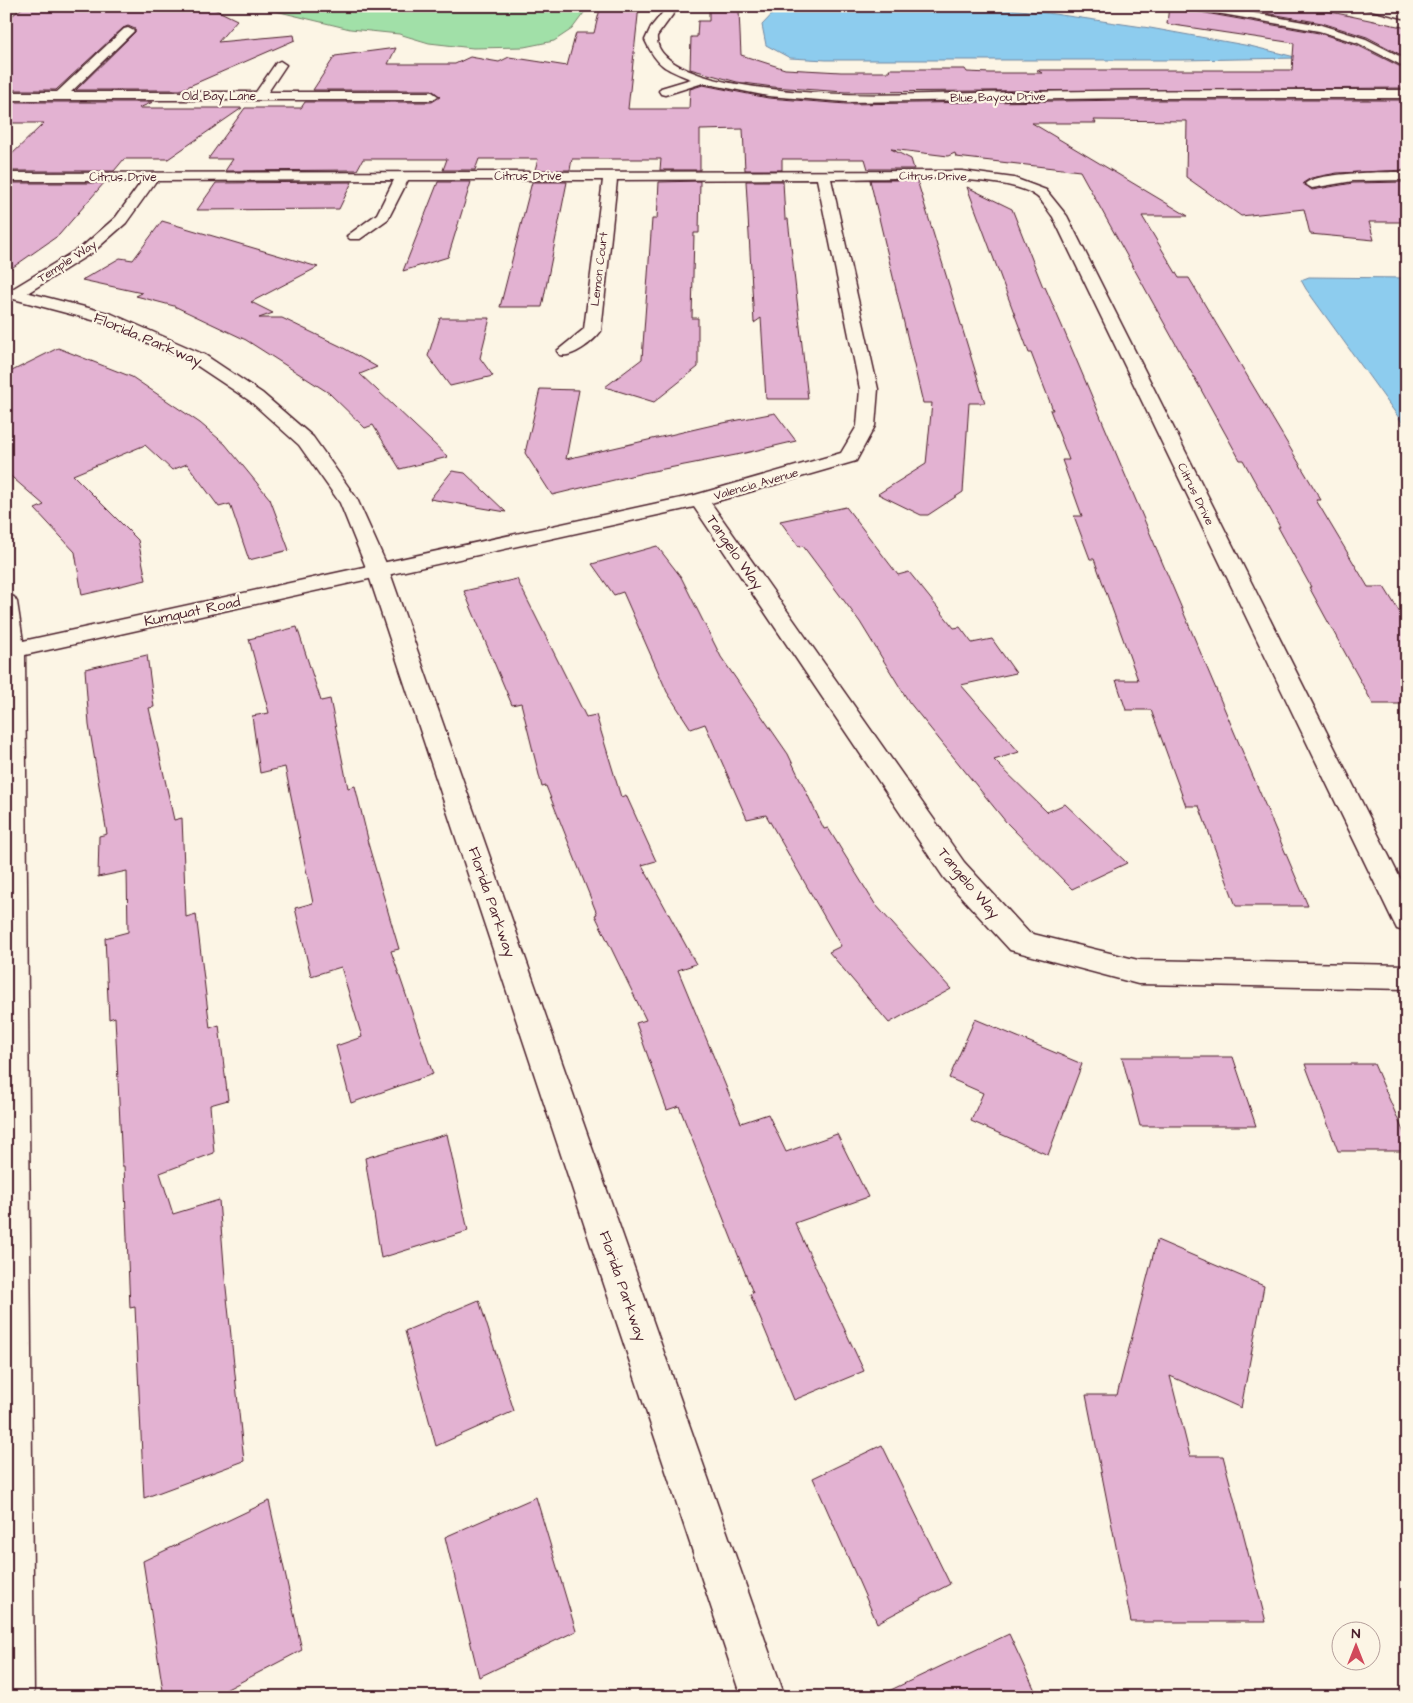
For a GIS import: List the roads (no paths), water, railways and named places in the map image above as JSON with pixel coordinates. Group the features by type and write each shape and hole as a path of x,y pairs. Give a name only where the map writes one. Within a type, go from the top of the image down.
{"street":[{"name":"Blue Bayou Drive","path":"674,6 652,32 651,39 654,51 674,68 701,80 754,91 846,98 1132,94 1407,94"},
{"path":"1194,6 1321,28 1362,41 1407,65"},
{"path":"1368,6 1407,16"},
{"path":"60,96 128,32"},
{"path":"259,96 280,65"},
{"path":"665,91 701,80"},
{"name":"Old Bay Lane","path":"6,96 432,96"},
{"name":"Lemon Court","path":"566,351 592,331 611,175"},
{"name":"Valencia Avenue","path":"378,570 699,500 849,457 866,426 869,389 823,175"},
{"name":"Citrus Drive","path":"6,177 962,175 1014,182 1041,193 1060,216 1407,921"},
{"path":"354,236 383,216 402,176"},
{"path":"1312,184 1353,176 1407,176"},
{"name":"Temple Way","path":"11,293 88,249 121,220 152,177"},
{"name":"Florida Parkway","path":"11,293 106,318 199,359 256,397 306,441 350,503 378,570 763,1697"},
{"name":"Tangelo Way","path":"699,500 954,870 1020,942 1138,972 1407,977"},
{"name":"Kumquat Road","path":"10,651 378,570"},
{"path":"6,602 10,651 12,1697"}],"water":[{"path":"780,6 983,6 1150,28 1250,46 1299,58 1181,60 826,60 790,58 766,45 762,25"},
{"path":"1309,277 1407,278 1407,429 1306,289 1301,280"}]}
